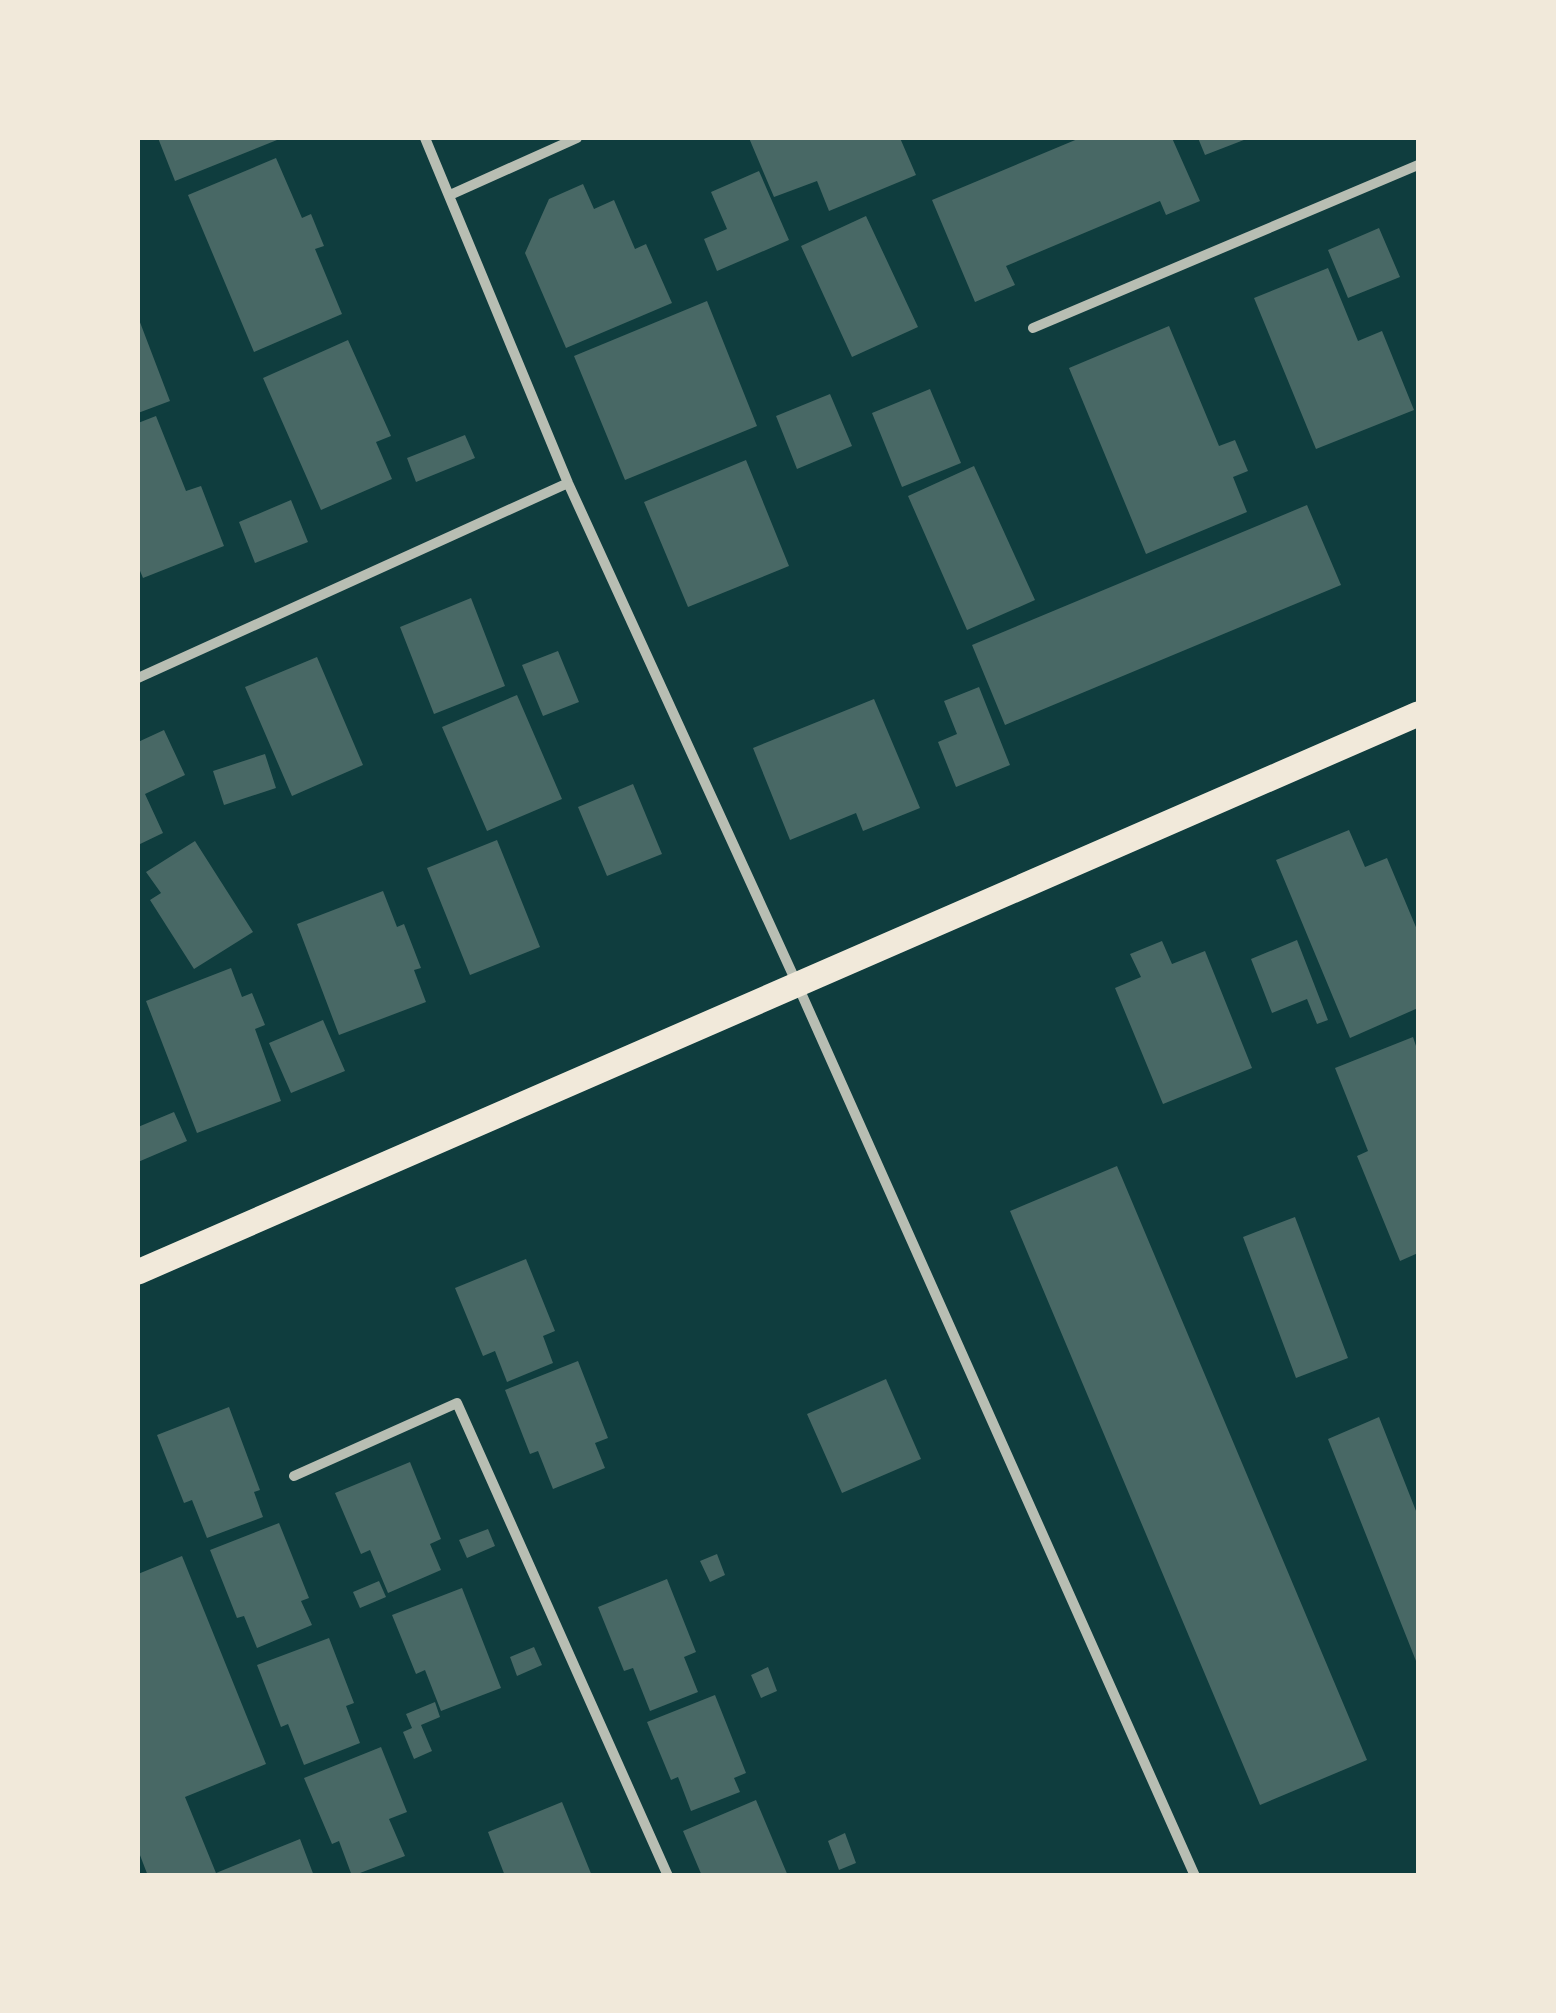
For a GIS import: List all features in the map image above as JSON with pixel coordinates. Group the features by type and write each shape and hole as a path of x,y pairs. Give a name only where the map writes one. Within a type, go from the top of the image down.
{"main road":[{"path":"138,1272 1418,714"}],"street":[{"path":"426,138 568,483 798,986 1195,1876"},
{"path":"450,195 577,138"},
{"path":"1033,328 1418,165"},
{"path":"138,678 568,483"},
{"path":"294,1476 456,1403 668,1876"}],"building":[{"path":"158,138 282,138 175,181"},
{"path":"749,138 900,138 916,175 829,211 817,181 774,197"},
{"path":"1080,138 1172,138 1200,201 1166,215 1160,201 1006,266 1015,285 975,302 932,200"},
{"path":"1198,138 1249,138 1205,155"},
{"path":"276,158 302,218 311,214 324,246 315,249 342,314 254,352 188,195"},
{"path":"759,171 789,240 717,271 704,239 727,229 711,192"},
{"path":"583,184 594,209 614,200 635,249 646,244 672,303 566,348 525,253 549,199"},
{"path":"866,216 918,327 852,357 801,246"},
{"path":"1379,228 1400,277 1348,298 1328,250"},
{"path":"1328,268 1358,341 1382,331 1414,410 1316,449 1254,298"},
{"path":"707,301 757,426 625,480 574,356"},
{"path":"138,317 170,401 138,413"},
{"path":"1169,326 1219,446 1235,440 1248,471 1233,477 1247,512 1146,554 1069,368"},
{"path":"348,340 391,436 376,442 392,479 321,510 263,378"},
{"path":"930,389 961,463 902,487 872,413"},
{"path":"830,394 852,446 797,469 776,416"},
{"path":"156,416 186,491 201,486 224,546 143,578 138,566 138,423"},
{"path":"465,435 475,458 416,482 407,458"},
{"path":"746,460 789,566 688,607 644,502"},
{"path":"974,466 1035,600 967,630 908,496"},
{"path":"291,500 308,542 255,563 239,522"},
{"path":"1307,505 1341,585 1005,725 972,645"},
{"path":"471,598 505,686 434,714 400,627"},
{"path":"558,651 579,702 543,716 522,665"},
{"path":"317,657 363,765 292,796 245,687"},
{"path":"979,687 1010,765 956,787 938,742 957,734 944,701"},
{"path":"517,695 562,799 487,831 442,727"},
{"path":"874,699 920,808 863,831 856,813 790,840 753,748"},
{"path":"164,730 185,775 145,794 163,833 138,845 138,742"},
{"path":"265,754 276,788 224,805 213,771"},
{"path":"633,784 662,854 607,876 578,807"},
{"path":"1349,830 1365,867 1387,858 1418,932 1418,1008 1350,1038 1276,860"},
{"path":"497,840 540,947 470,975 427,868"},
{"path":"195,841 253,932 194,969 150,900 161,893 146,872"},
{"path":"383,891 397,927 404,924 421,968 414,970 426,1002 339,1035 297,924"},
{"path":"1297,940 1328,1020 1317,1024 1307,999 1272,1013 1251,959"},
{"path":"1162,941 1172,964 1205,951 1252,1068 1163,1104 1115,988 1141,977 1130,954"},
{"path":"231,968 242,997 252,993 265,1025 255,1029 281,1101 197,1133 146,1001"},
{"path":"323,1020 345,1071 291,1093 269,1043"},
{"path":"1413,1037 1418,1052 1418,1253 1400,1261 1357,1156 1368,1151 1335,1068"},
{"path":"174,1112 187,1141 138,1162 138,1127"},
{"path":"1117,1166 1367,1760 1260,1805 1010,1211"},
{"path":"1295,1217 1348,1358 1296,1378 1243,1237"},
{"path":"526,1259 555,1331 543,1336 553,1363 507,1382 495,1351 483,1356 455,1288"},
{"path":"578,1361 608,1438 595,1443 605,1468 553,1489 538,1451 530,1454 505,1390"},
{"path":"886,1379 921,1459 842,1493 807,1414"},
{"path":"229,1407 260,1490 254,1492 263,1517 207,1538 192,1500 184,1503 157,1435"},
{"path":"1379,1417 1418,1516 1418,1666 1328,1439"},
{"path":"410,1462 441,1539 430,1544 441,1570 388,1593 370,1550 361,1554 335,1493"},
{"path":"279,1523 309,1598 301,1601 312,1625 257,1648 244,1616 237,1618 210,1550"},
{"path":"488,1529 495,1546 467,1558 459,1540"},
{"path":"717,1554 725,1575 710,1582 700,1561"},
{"path":"182,1556 266,1764 185,1797 216,1873 300,1839 314,1876 148,1876 138,1850 138,1574"},
{"path":"667,1579 696,1652 684,1657 698,1692 650,1711 633,1668 624,1671 598,1607"},
{"path":"379,1581 386,1597 360,1608 353,1592"},
{"path":"462,1588 501,1688 441,1711 425,1670 416,1674 392,1615"},
{"path":"329,1638 354,1703 346,1706 360,1743 304,1765 288,1724 281,1727 257,1665"},
{"path":"534,1647 542,1665 517,1676 510,1657"},
{"path":"768,1667 777,1691 761,1698 751,1675"},
{"path":"715,1695 746,1773 734,1778 740,1792 691,1811 678,1777 671,1780 647,1722"},
{"path":"435,1702 440,1717 421,1725 432,1751 414,1759 403,1732 412,1728 406,1714"},
{"path":"381,1747 407,1812 389,1819 405,1856 352,1876 339,1841 332,1844 304,1778"},
{"path":"756,1800 788,1876 702,1876 683,1831"},
{"path":"562,1802 592,1876 505,1876 488,1832"},
{"path":"845,1833 856,1863 839,1870 828,1841"}]}
